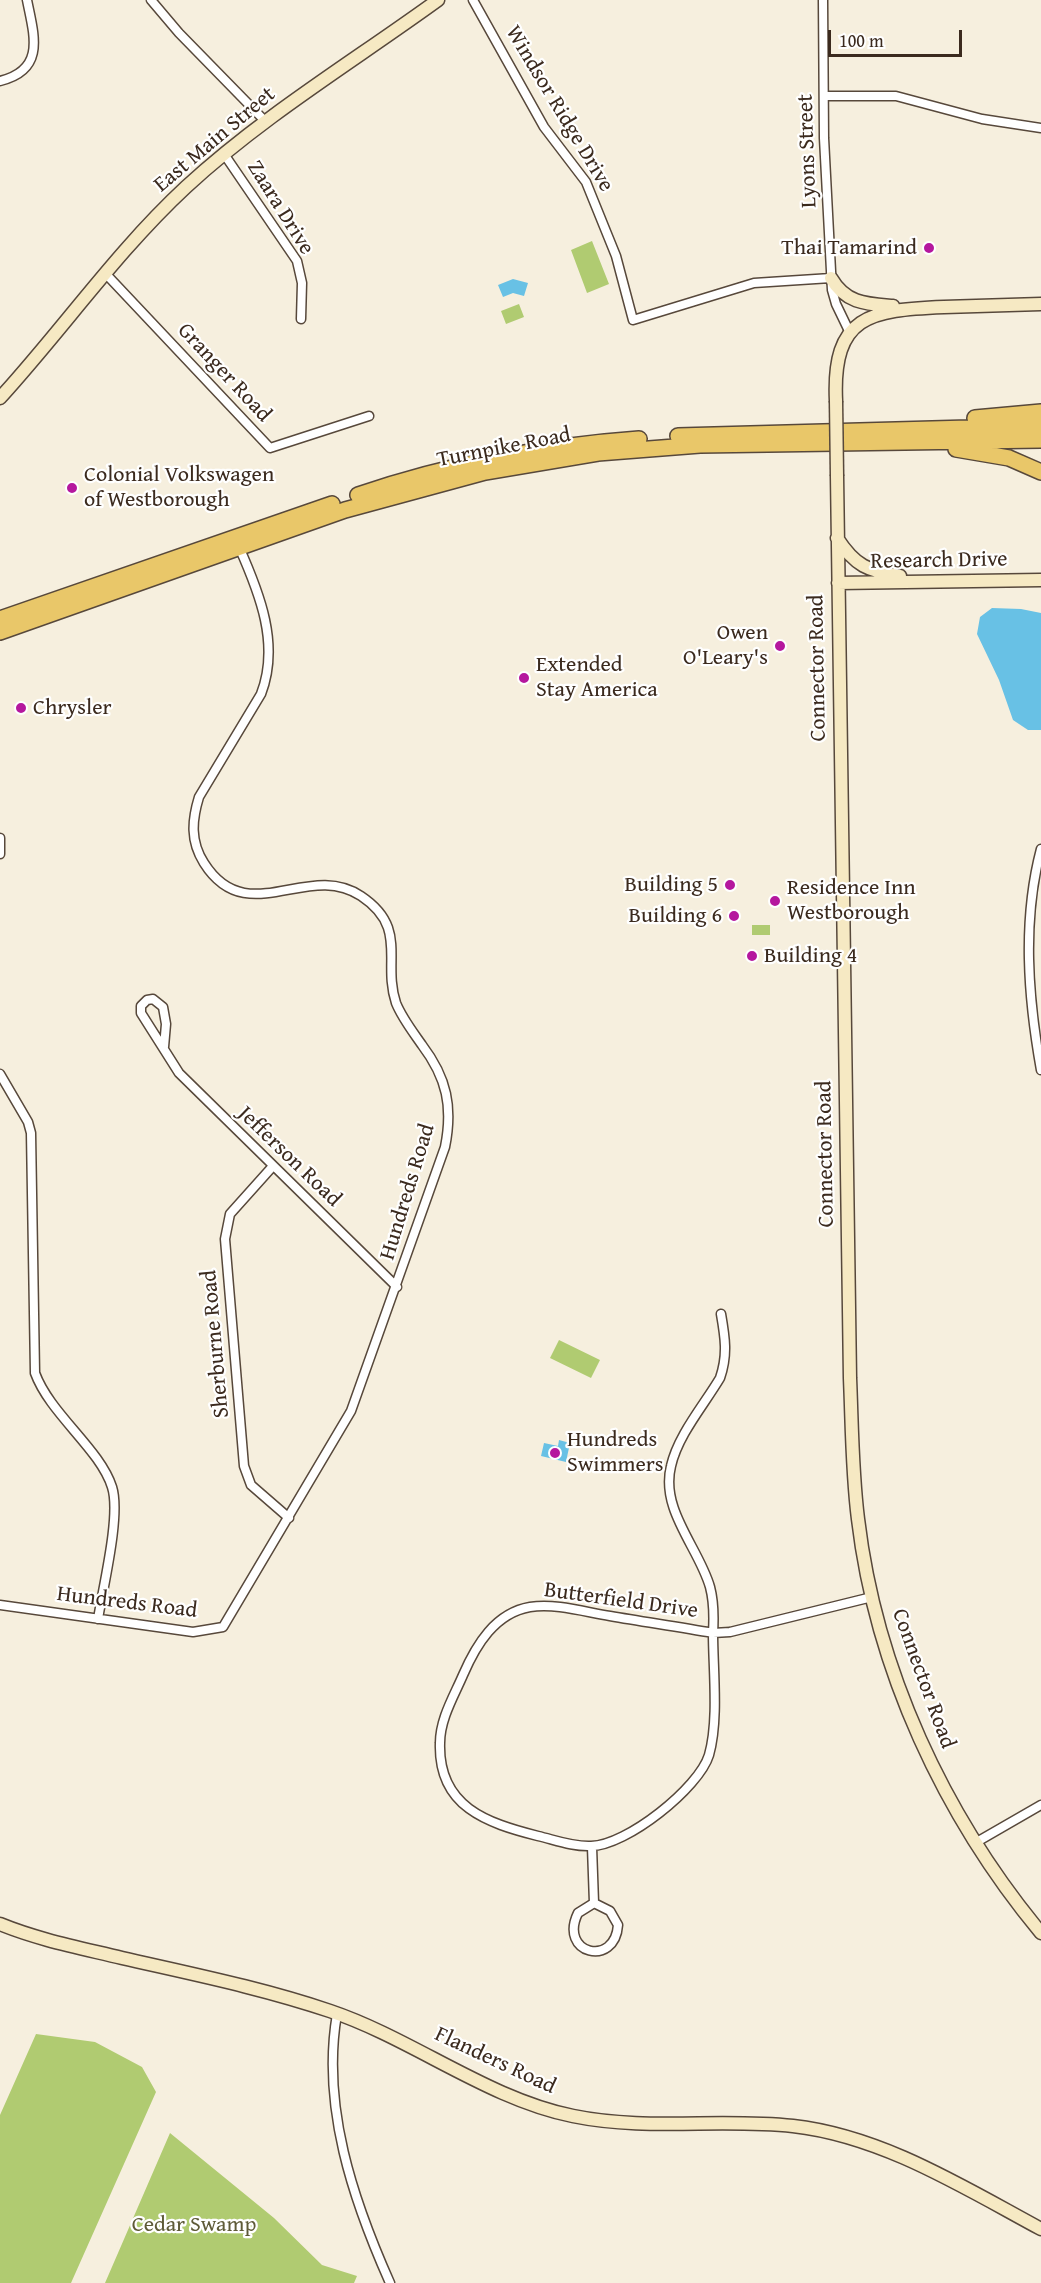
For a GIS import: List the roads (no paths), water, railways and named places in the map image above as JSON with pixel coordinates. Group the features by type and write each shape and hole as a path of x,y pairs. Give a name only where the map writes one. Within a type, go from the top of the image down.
{"highway":[{"path":"925,428 947,420 1041,412"},
{"name":"Turnpike Road","path":"0,619 405,479 491,457 581,443 721,433 1041,426"},
{"name":"Turnpike Road","path":"0,632 392,495 485,472 634,449 700,445 1041,440"},
{"path":"900,442 923,448 982,452 1009,458 1041,472"}],"street":[{"path":"0,81 22,71 34,52 34,36 27,0"},
{"path":"151,0 179,33 266,122"},
{"name":"East Main Street","path":"0,398 42,352 105,273 172,200 224,154 266,122 438,0"},
{"name":"Windsor Ridge Drive","path":"473,0 544,127 586,182 616,256 633,320 754,283 831,278"},
{"name":"Lyons Street","path":"823,0 831,278 836,304 850,333"},
{"path":"824,96 896,96 982,119 1041,128"},
{"name":"Zaara Drive","path":"224,154 297,261 302,283 302,319"},
{"name":"Granger Road","path":"105,273 270,448 369,416"},
{"path":"831,278 841,292 859,303 919,308"},
{"path":"850,333 863,320 879,313 919,308 1041,304"},
{"name":"Connector Road","path":"850,333 837,358 836,400 850,1389 857,1518 872,1597 887,1654 908,1711 932,1763 975,1843 1005,1887 1041,1933"},
{"path":"837,538 858,564 873,572 931,581"},
{"name":"Hundreds Road","path":"0,1605 193,1632 223,1627 351,1411 445,1147 449,1107 447,1088 439,1069 405,1020 396,1002 393,982 393,942 387,923 375,907 360,895 341,887 322,883 263,896 243,893 225,885 210,872 199,855 193,836 193,816 199,797 261,694 268,676 271,656 268,636 240,547"},
{"name":"Research Drive","path":"838,583 1041,580"},
{"path":"0,838 0,854"},
{"path":"1041,849 1030,900 1029,950 1031,993 1041,1070"},
{"name":"Jefferson Road","path":"164,1047 166,1016 163,1007 159,1002 147,1000 141,1006 141,1013 179,1073 397,1287"},
{"path":"0,1074 28,1122 31,1133 35,1373 42,1390 104,1471 112,1488 114,1509 98,1619"},
{"name":"Sherburne Road","path":"273,1166 230,1214 225,1239 244,1466 252,1485 289,1518"},
{"path":"713,1633 710,1587 674,1508 669,1477 674,1454 720,1378 725,1365 727,1351 721,1314"},
{"name":"Butterfield Drive","path":"713,1633 712,1738 709,1756 691,1785 628,1834 610,1843 592,1846 569,1844 491,1823 472,1813 457,1798 447,1780 440,1743 442,1726 478,1644 497,1622 515,1610 532,1607 571,1609 713,1633 730,1632 872,1597"},
{"path":"975,1843 1041,1805"},
{"path":"592,1846 594,1903"},
{"path":"594,1903 610,1911 618,1924 614,1942 598,1952 580,1947 575,1940 573,1930 578,1913 594,1903"},
{"name":"Flanders Road","path":"0,1924 63,1944 258,1989 337,2014 391,2036 498,2089 554,2112 633,2123 793,2126 852,2139 917,2164 1041,2229"},
{"path":"337,2014 332,2059 341,2138 363,2218 390,2283"}],"water":[{"path":"513,279 528,283 524,296 513,293 503,297 498,285"},
{"path":"992,608 1021,609 1041,613 1041,730 1028,730 1013,720 999,680 977,634 980,617"},
{"name":"Hundreds Swimmers","path":"559,1440 570,1443 566,1462 541,1456 544,1443 558,1446"}],"place":[{"name":"Thai Tamarind","path":"929,248"},
{"name":"Colonial Volkswagen of Westborough","path":"72,488"},
{"name":"Owen O'Leary's","path":"780,646"},
{"name":"Extended Stay America","path":"524,678"},
{"name":"Chrysler","path":"21,708"},
{"name":"Building 5","path":"730,885"},
{"name":"Residence Inn Westborough","path":"775,901"},
{"name":"Building 6","path":"734,916"},
{"name":"Building 4","path":"752,956"},
{"name":"Hundreds Swimmers","path":"555,1453"}],"park label":[{"name":"Cedar Swamp","path":"194,2225"}]}
